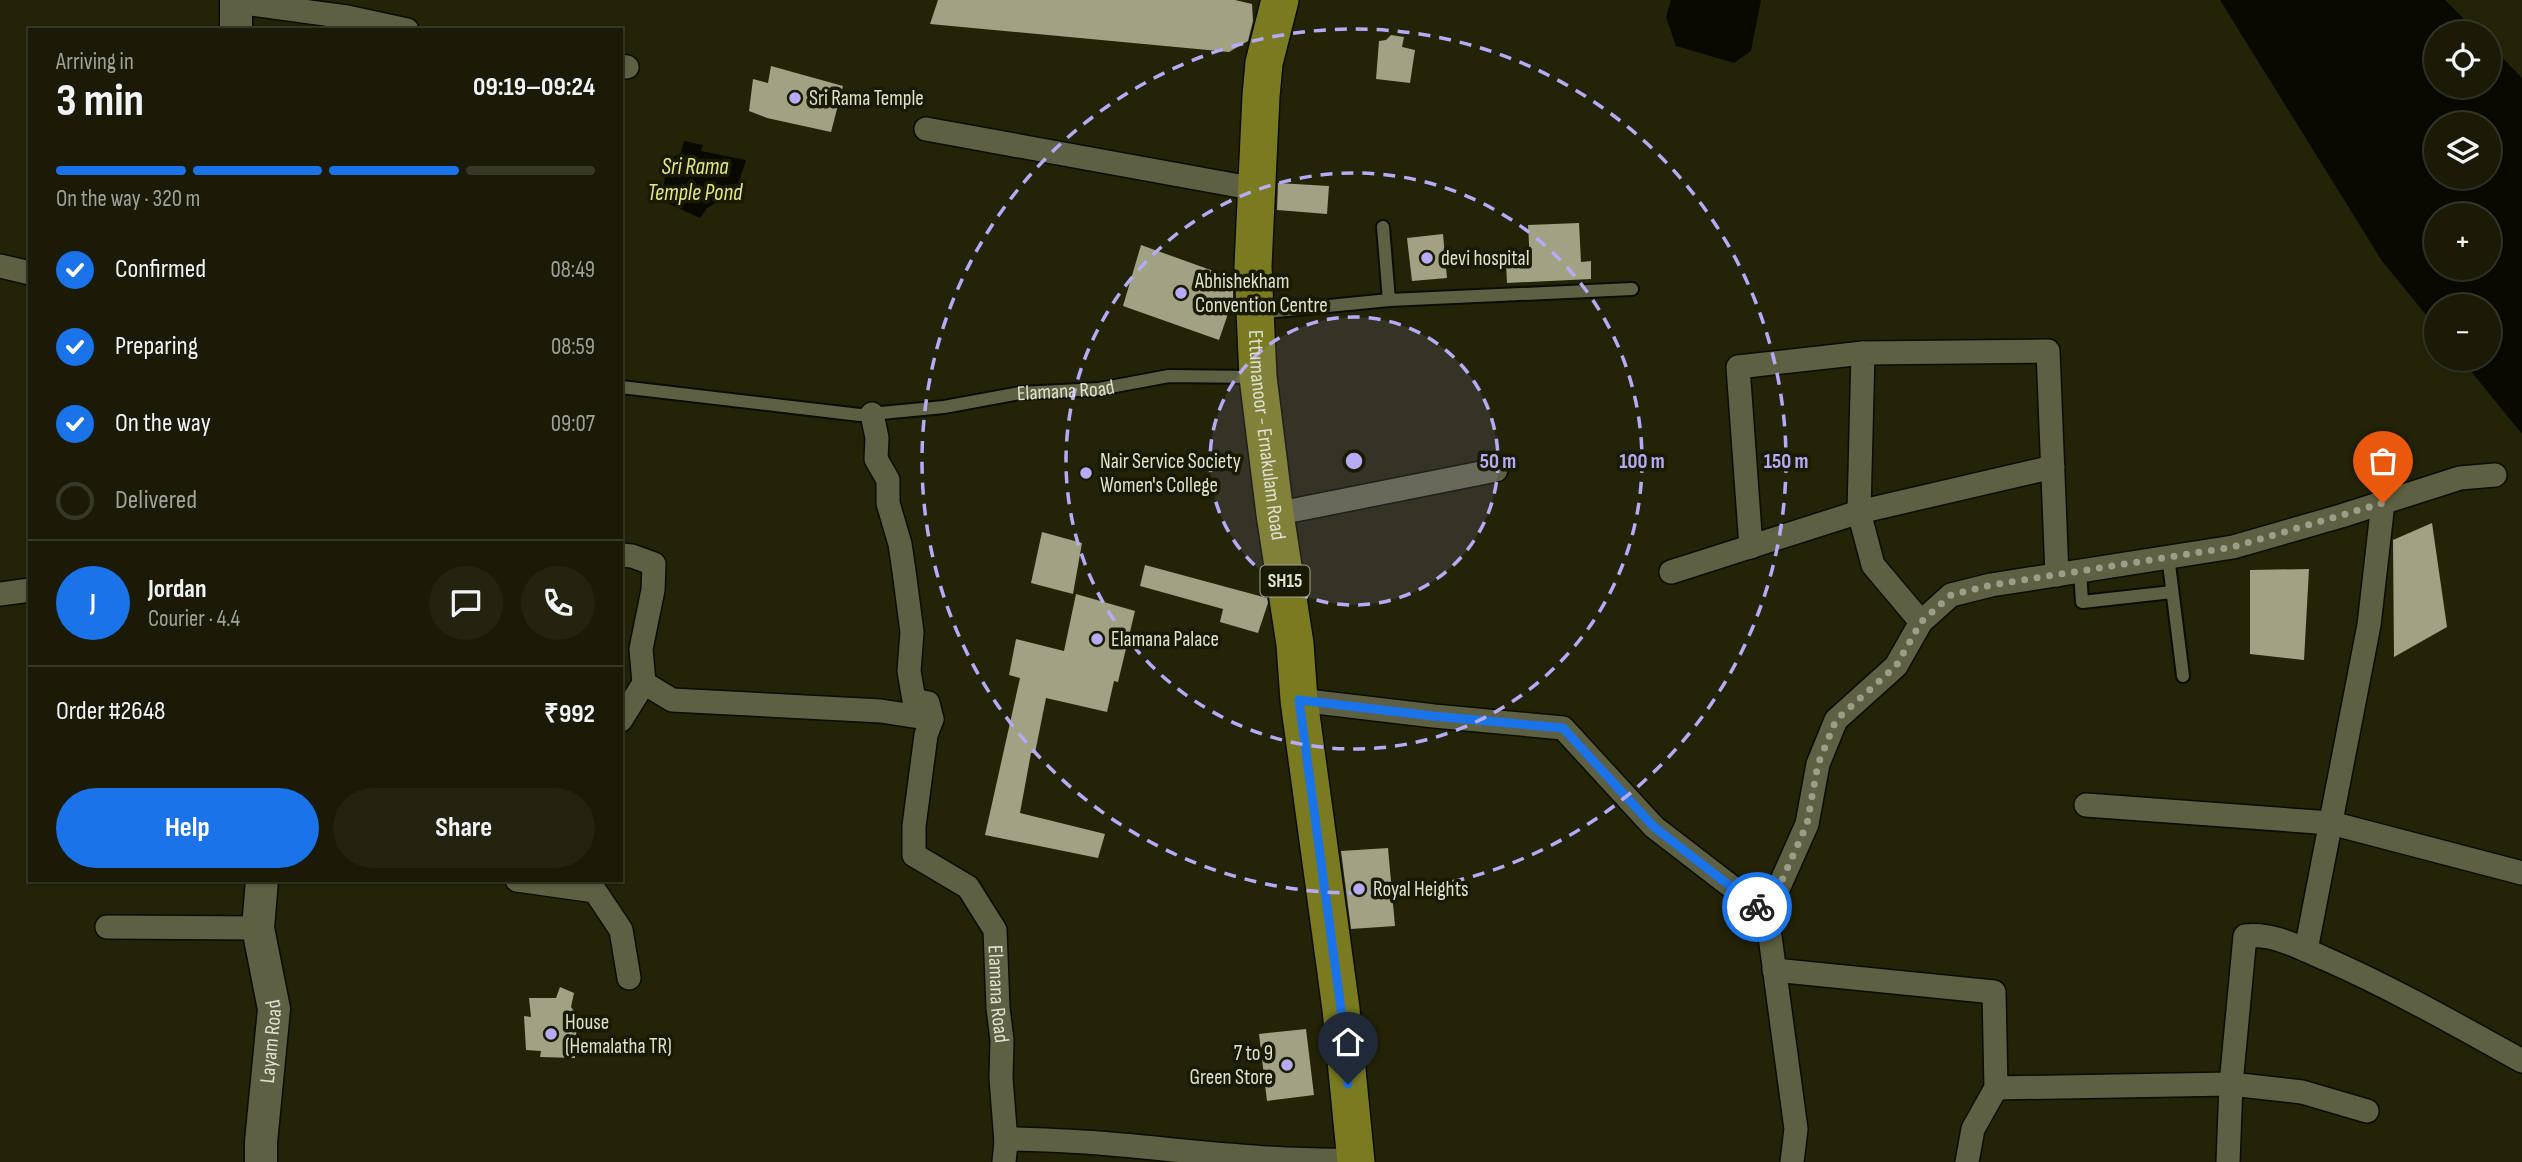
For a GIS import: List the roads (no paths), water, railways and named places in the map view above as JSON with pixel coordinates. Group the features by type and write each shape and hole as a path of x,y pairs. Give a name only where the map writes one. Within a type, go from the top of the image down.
{"main road":[{"name":"Ettumanoor - Ernakulam Road","path":"1280,0 1264,63 1256,189 1253,266 1258,377 1341,1009 1356,1161"}],"street":[{"path":"236,10 347,17 398,28"},
{"path":"926,129 1256,189"},
{"path":"0,266 28,273"},
{"path":"1751,547 1738,367 1863,353 2048,351 2057,575"},
{"path":"1863,353 1859,512 1873,565 1921,622"},
{"path":"645,683 672,700 881,711 932,719 928,703 914,700 909,671 912,632 902,557 888,503 888,480 876,459 877,438 872,414"},
{"path":"1671,572 1859,512 2053,467"},
{"path":"1275,514 1496,470"},
{"path":"1792,1162 1796,1129 1767,914 1807,824 1818,764 1836,720 1896,666 1921,622 1951,595 1991,585 2233,547 2460,478 2495,475"},
{"path":"2306,950 2369,625 2383,503"},
{"path":"623,555 632,555 654,564 653,590 641,649 645,683 623,717"},
{"path":"0,594 28,590"},
{"path":"1299,700 1563,728 1654,827 1767,914"},
{"name":"Elamana Road","path":"932,719 926,735 914,825 914,855 968,887 995,930 1005,1152"},
{"path":"2086,805 2331,823 2522,873"},
{"name":"Layam Road","path":"261,1162 274,1009 258,928 262,882"},
{"path":"531,882 595,891 621,930 629,978"},
{"path":"107,927 258,928"},
{"path":"2228,1162 2231,1084 2245,936 2271,937 2383,984 2522,1061"},
{"path":"1774,970 1994,992 1996,1088 1973,1129 1967,1162"},
{"path":"1996,1088 2231,1084 2302,1092 2367,1111"},
{"path":"1005,1152 1014,1139 1108,1143 1194,1154 1305,1162 1356,1161"}],"lane":[{"path":"1383,227 1389,300"},
{"path":"1256,313 1389,300 1632,289"},
{"name":"Elamana Road","path":"623,387 833,412 872,414 944,407 1020,393 1099,389 1169,376 1258,377"},
{"path":"2168,556 2183,676"},
{"path":"2080,571 2082,602 2172,593"}],"water":[{"path":"1671,0 1761,0 1751,51 1734,63 1676,46 1666,17"},
{"path":"2220,0 2445,0 2466,21 2424,21 2424,98 2501,98 2501,56 2522,78 2522,434 2471,371 2501,371 2501,294 2424,294 2424,312 2382,261"},
{"name":"Sri Rama Temple Pond","path":"684,141 703,145 701,151 746,160 738,184 726,185 722,199 707,208 700,218 661,200 668,160 681,153"}],"place":[{"name":"Sri Rama Temple","path":"795,98"},
{"name":"devi hospital","path":"1427,258"},
{"name":"Abhishekham Convention Centre","path":"1181,293"},
{"name":"Nair Service Society Women's College","path":"1086,473"},
{"name":"Elamana Palace","path":"1097,639"},
{"name":"Royal Heights","path":"1359,889"},
{"name":"House (Hemalatha TR)","path":"551,1034"},
{"name":"7 to 9 Green Store","path":"1287,1065"}]}
